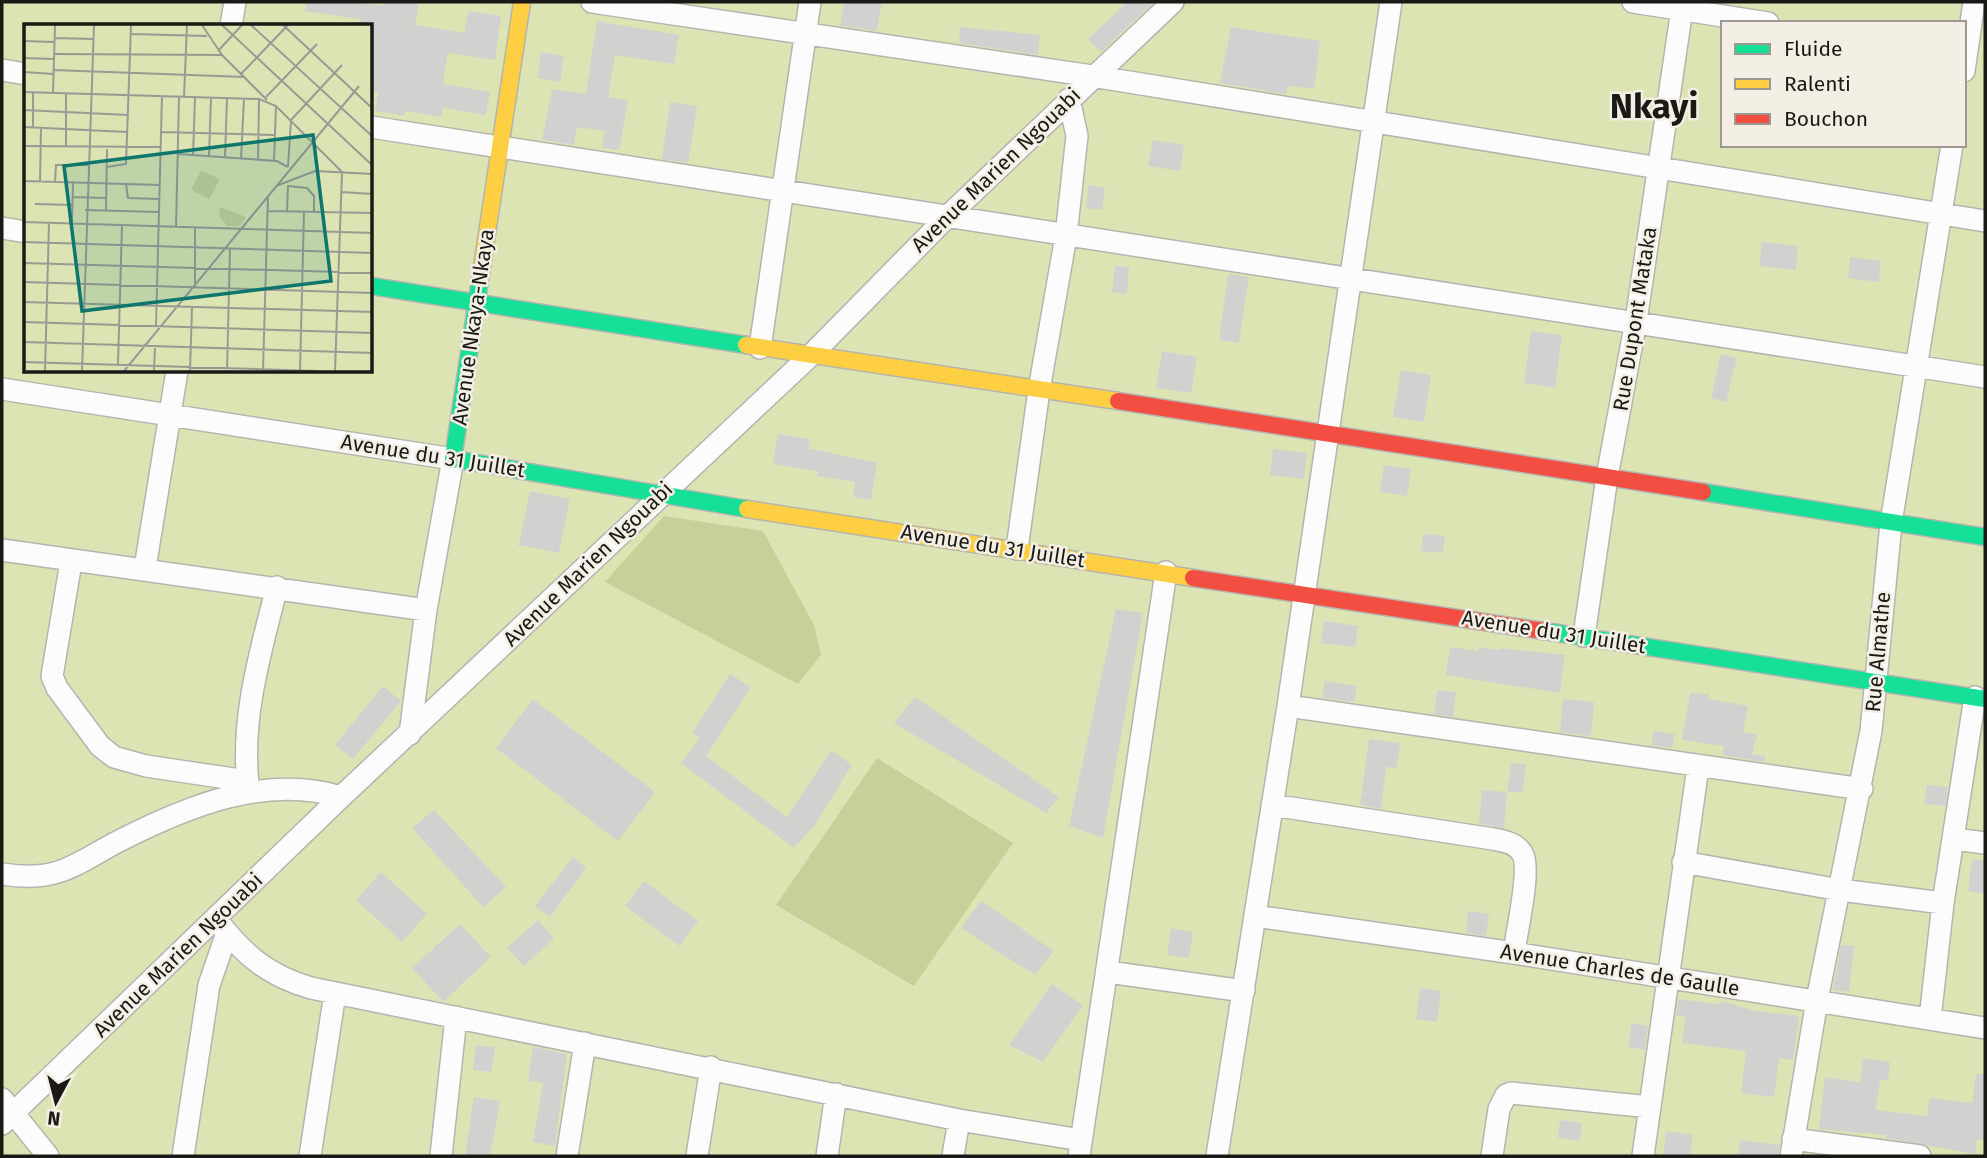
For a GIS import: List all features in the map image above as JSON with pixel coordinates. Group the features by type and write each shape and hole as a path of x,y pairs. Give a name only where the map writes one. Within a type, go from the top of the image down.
{"street":[{"path":"231,24 235,2"},
{"name":"Avenue Nkaya-Nkaya","path":"410,734 426,610 478,303 498,146 522,2"},
{"path":"592,2 1092,76 1374,124 1659,167 1985,221"},
{"path":"760,348 785,190 810,2"},
{"name":"Avenue Marien Ngouabi","path":"6,1112 222,926 341,797 811,355 948,216 1092,76 1173,2"},
{"path":"1217,1156 1288,706 1391,2"},
{"path":"1633,2 1683,5 1759,21"},
{"path":"1970,59 1974,2"},
{"name":"Rue Dupont Mataka","path":"1584,636 1607,477 1636,321 1683,5"},
{"path":"2,70 24,74"},
{"path":"1017,550 1039,390 1066,236 1077,136 1069,99"},
{"path":"373,127 1350,281 1636,321 1985,377"},
{"name":"Rue Almathe","path":"1792,1147 1817,1000 1862,789 1871,731 1891,523 1952,147"},
{"path":"2,228 24,232"},
{"path":"373,286 760,348 1327,432 1985,537"},
{"path":"145,568 177,373"},
{"name":"Avenue du 31 Juillet","path":"2,389 453,458 660,496 1304,592 1980,698"},
{"path":"2,550 71,562 145,568 426,610"},
{"path":"71,562 52,676 57,688 100,746 114,757 146,766 248,787 316,789 341,797"},
{"path":"222,926 242,951 276,976 335,993 710,1067 1080,1148 1166,572"},
{"path":"248,787 247,739 251,704 276,587"},
{"path":"1930,1019 1943,903 1980,698"},
{"path":"1288,706 1862,789"},
{"path":"1643,1156 1698,767"},
{"path":"2,874 43,877 73,869 119,841 200,804 248,787"},
{"path":"1272,804 1493,839 1515,845 1525,858 1525,872 1514,953"},
{"path":"1955,839 1985,843"},
{"path":"1683,862 1840,890 1943,903"},
{"name":"Avenue Charles de Gaulle","path":"1255,916 1514,953 1985,1028"},
{"path":"183,1156 209,985 222,926"},
{"path":"1108,972 1244,991"},
{"path":"310,1156 335,993"},
{"path":"441,1156 456,1017"},
{"path":"567,1156 585,1043"},
{"path":"697,1156 710,1067"},
{"path":"1492,1156 1499,1109 1506,1095 1511,1093 1650,1107"},
{"path":"827,1156 836,1094"},
{"path":"6,1112 48,1156"},
{"path":"953,1156 958,1121"},
{"path":"1792,1147 1920,1156"}],"green space":[{"path":"2,2 1985,2 1985,1156 2,1156"},
{"path":"664,516 763,531 814,625 821,655 798,684 605,582"},
{"path":"877,758 1013,843 914,986 776,905"}],"building":[{"path":"306,2 359,2 383,6 384,2 419,2 415,25 464,33 468,11 501,16 495,60 448,53 443,84 490,92 486,115 443,108 441,117 405,111 405,116 375,111 378,92 373,92 373,24 360,24 361,19 305,11"},
{"path":"844,2 882,2 877,31 840,25"},
{"path":"1123,2 1154,2 1101,52 1088,39 1125,4"},
{"path":"597,21 679,35 674,64 615,55 608,97 628,100 619,150 602,148 605,131 577,127 574,145 542,140 552,89 586,94"},
{"path":"960,27 1040,35 1038,55 959,43"},
{"path":"1231,27 1320,41 1314,89 1288,86 1286,94 1220,83"},
{"path":"541,52 564,56 560,82 537,78"},
{"path":"670,102 697,106 688,163 662,159"},
{"path":"1153,140 1184,145 1180,171 1148,166"},
{"path":"1088,185 1105,188 1102,210 1086,208"},
{"path":"1762,242 1798,246 1796,270 1759,266"},
{"path":"1850,257 1881,261 1879,282 1848,278"},
{"path":"1115,266 1129,267 1127,294 1112,292"},
{"path":"1228,274 1249,277 1239,343 1219,340"},
{"path":"1531,331 1562,335 1555,388 1524,383"},
{"path":"1162,351 1197,357 1191,393 1156,388"},
{"path":"1721,354 1737,358 1726,402 1711,398"},
{"path":"1401,370 1431,375 1424,422 1393,417"},
{"path":"778,434 810,439 808,448 877,463 871,500 853,497 855,482 817,476 818,471 773,464"},
{"path":"1273,449 1307,453 1304,479 1270,475"},
{"path":"1384,465 1411,469 1407,496 1380,492"},
{"path":"530,491 570,499 559,553 519,545"},
{"path":"1423,534 1445,536 1443,553 1421,551"},
{"path":"1116,609 1143,613 1103,838 1069,826"},
{"path":"1324,621 1358,626 1355,647 1321,643"},
{"path":"1450,647 1478,651 1479,647 1501,648 1565,655 1560,693 1446,675"},
{"path":"730,674 751,687 706,756 787,817 831,750 852,765 815,825 794,848 681,763 700,738 692,733"},
{"path":"1325,681 1357,686 1354,702 1322,698"},
{"path":"383,686 401,701 353,759 335,745"},
{"path":"1437,690 1456,692 1453,717 1434,714"},
{"path":"1690,693 1709,694 1708,699 1748,706 1743,732 1757,735 1752,754 1765,756 1765,762 1722,755 1724,746 1682,740"},
{"path":"915,697 1059,797 1046,813 894,723"},
{"path":"533,699 655,792 618,841 496,748"},
{"path":"1563,699 1594,702 1591,736 1560,732"},
{"path":"1654,731 1675,734 1672,748 1651,745"},
{"path":"1369,739 1400,743 1397,768 1386,767 1381,809 1360,805"},
{"path":"1511,763 1526,764 1523,792 1507,792"},
{"path":"1927,785 1948,787 1945,806 1924,804"},
{"path":"1482,790 1507,792 1504,828 1479,824"},
{"path":"434,810 506,887 483,907 412,828"},
{"path":"573,857 586,868 550,917 535,906"},
{"path":"1972,859 1985,860 1985,894 1968,891"},
{"path":"381,872 427,914 402,942 356,900"},
{"path":"644,881 698,921 679,946 625,906"},
{"path":"981,901 1054,951 1035,975 961,928"},
{"path":"1468,911 1489,914 1486,936 1466,933"},
{"path":"538,920 554,938 524,966 507,948"},
{"path":"460,924 491,957 443,1002 412,968"},
{"path":"1171,928 1193,932 1189,958 1167,955"},
{"path":"1841,945 1854,946 1849,992 1833,990"},
{"path":"1052,984 1083,1005 1043,1062 1009,1045"},
{"path":"1420,988 1441,991 1437,1022 1416,1019"},
{"path":"1678,999 1720,1004 1721,1001 1756,1011 1799,1016 1793,1060 1779,1058 1774,1097 1741,1093 1746,1051 1682,1043 1685,1017 1676,1016"},
{"path":"1632,1023 1648,1026 1645,1050 1628,1047"},
{"path":"476,1045 495,1047 491,1072 473,1070"},
{"path":"533,1047 567,1054 555,1146 533,1142 543,1083 528,1081"},
{"path":"1863,1058 1890,1062 1888,1081 1880,1080 1876,1110 1927,1116 1930,1098 1972,1103 1976,1074 1985,1074 1985,1141 1977,1139 1975,1154 1886,1138 1886,1135 1819,1129 1825,1077 1860,1082"},
{"path":"474,1097 500,1101 490,1156 465,1156"},
{"path":"1560,1120 1582,1123 1580,1141 1558,1138"},
{"path":"1666,1131 1693,1135 1690,1156 1663,1156"},
{"path":"1740,1140 1780,1145 1778,1156 1738,1156"}],"traffic: fast":[{"path":"480,280 453,459 747,509"},
{"path":"373,286 746,345"},
{"path":"1703,492 1985,537"},
{"path":"1544,631 1985,699"}],"traffic: slow":[{"path":"480,280 522,2"},
{"path":"746,345 1118,401"},
{"path":"747,509 1193,578"}],"traffic: jam":[{"path":"1118,401 1703,492"},
{"path":"1193,578 1544,631"}],"district":[{"name":"Nkayi","path":"1654,106"}]}
